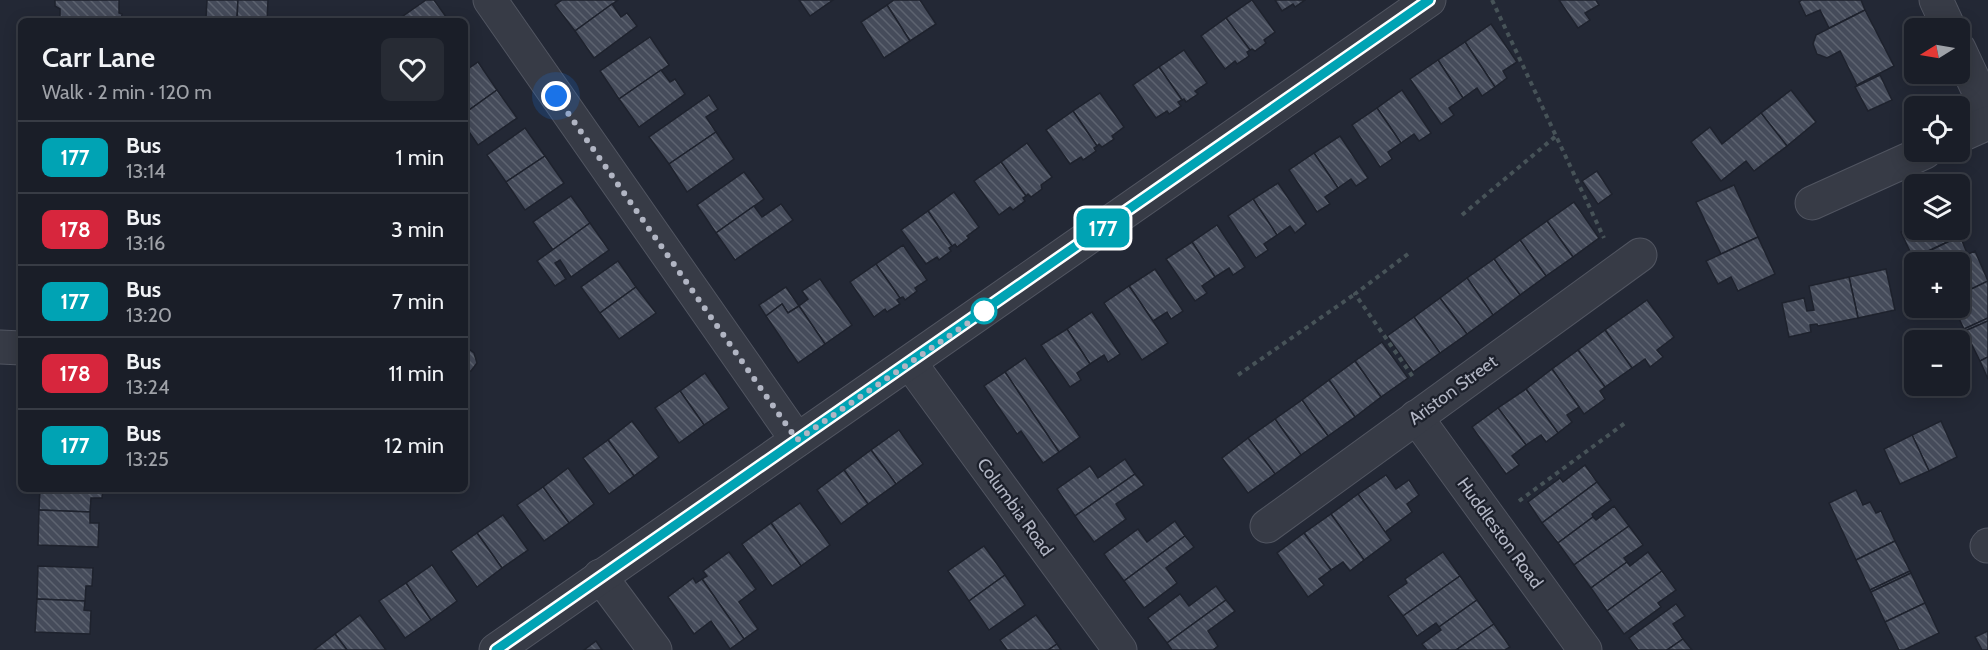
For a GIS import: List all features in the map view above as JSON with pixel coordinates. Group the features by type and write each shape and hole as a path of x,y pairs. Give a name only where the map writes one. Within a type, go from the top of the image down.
{"street":[{"path":"490,0 797,440"},
{"path":"496,650 1429,0"},
{"path":"1936,0 1944,18"},
{"path":"1970,73 1988,111"},
{"path":"1970,131 1988,123"},
{"path":"1812,203 1904,161"},
{"name":"Ariston Street","path":"1267,526 1630,262"},
{"path":"0,347 18,348"},
{"name":"Columbia Road","path":"910,363 1120,650"},
{"name":"Huddleston Road","path":"1425,411 1491,521 1585,650"},
{"path":"600,576 655,650"}],"path":[{"path":"1492,0 1556,136 1630,262"},
{"path":"1462,215 1556,136"},
{"path":"1238,375 1355,294 1408,254"},
{"path":"1355,294 1425,411"},
{"path":"1491,521 1625,423"}],"building":[{"path":"55,0 119,0 121,18 60,18 60,9 55,6"},
{"path":"207,0 238,0 237,18 206,18"},
{"path":"238,0 268,0 267,18 237,18"},
{"path":"426,0 434,0 447,18 400,18"},
{"path":"562,0 618,0 575,31 555,5"},
{"path":"799,0 833,0 810,16"},
{"path":"894,0 920,0 936,24 910,41 887,5"},
{"path":"1252,0 1275,32 1255,51 1250,50 1226,18"},
{"path":"1275,0 1305,0 1295,7 1293,4 1282,11"},
{"path":"1559,0 1596,0 1599,5 1585,13 1590,20 1578,28"},
{"path":"1802,0 1861,0 1865,10 1829,28 1820,10 1806,16 1799,2"},
{"path":"612,4 621,17 627,13 637,26 594,58 575,31"},
{"path":"887,5 910,41 884,58 861,22"},
{"path":"1865,10 1894,66 1857,85 1840,51 1827,58 1817,54 1813,44 1816,35"},
{"path":"1226,18 1250,50 1247,52 1249,56 1237,64 1235,61 1225,69 1201,36"},
{"path":"1491,24 1517,62 1503,71 1507,78 1495,87 1465,42"},
{"path":"650,37 669,65 619,99 600,71"},
{"path":"1465,42 1495,87 1482,96 1477,88 1463,98 1438,60"},
{"path":"1184,50 1207,83 1195,91 1198,94 1186,102 1182,100 1159,67"},
{"path":"1438,60 1463,98 1449,108 1454,115 1441,124 1410,79"},
{"path":"478,62 497,90 468,111 468,69"},
{"path":"1159,67 1182,100 1178,102 1181,106 1169,114 1167,111 1156,118 1133,85"},
{"path":"661,70 670,82 675,79 685,94 639,127 619,99"},
{"path":"1880,75 1892,100 1868,111 1855,87"},
{"path":"497,90 517,118 478,145 468,130 468,111"},
{"path":"1402,90 1431,133 1419,141 1414,134 1401,143 1377,108"},
{"path":"1791,90 1816,122 1787,146 1761,113"},
{"path":"1100,93 1124,127 1112,136 1114,139 1102,147 1099,144 1097,146 1073,111"},
{"path":"709,95 718,109 706,117 716,132 669,164 649,137"},
{"path":"1377,108 1401,143 1388,152 1392,159 1380,167 1352,125"},
{"path":"1073,111 1097,146 1094,148 1096,151 1083,160 1081,157 1070,164 1046,130"},
{"path":"1761,113 1787,146 1754,171 1746,161 1721,181 1691,142 1710,127 1722,144"},
{"path":"525,128 545,156 506,182 487,155"},
{"path":"716,132 734,159 687,192 669,164"},
{"path":"1340,136 1368,178 1356,186 1351,179 1338,188 1314,153"},
{"path":"1027,143 1052,177 1031,197 1028,194 1026,196 1001,162"},
{"path":"1314,153 1338,188 1325,197 1330,204 1317,212 1289,170"},
{"path":"545,156 564,183 525,210 506,182"},
{"path":"1001,162 1026,196 1023,198 1025,201 1013,210 1010,207 999,215 974,181"},
{"path":"1597,171 1612,194 1598,204 1582,181"},
{"path":"744,172 764,199 716,233 697,205"},
{"path":"1278,183 1306,224 1295,233 1290,226 1277,235 1253,199"},
{"path":"1734,185 1758,237 1721,254 1696,202"},
{"path":"954,192 979,227 957,247 955,244 952,246 928,211"},
{"path":"571,196 590,223 553,250 533,222"},
{"path":"1253,199 1277,235 1264,244 1268,250 1256,258 1228,216"},
{"path":"1574,202 1599,238 1573,257 1547,221"},
{"path":"781,204 793,220 735,260 716,233 754,206 762,217"},
{"path":"928,211 952,246 949,248 951,251 939,260 937,257 926,264 901,230"},
{"path":"1547,221 1573,257 1546,276 1520,240"},
{"path":"590,223 609,250 571,277 560,260 555,263 566,279 555,286 537,261"},
{"path":"1217,225 1245,267 1233,275 1229,268 1215,277 1192,242"},
{"path":"1758,237 1775,274 1738,291 1731,277 1718,284 1706,261"},
{"path":"1520,240 1546,276 1520,295 1494,259"},
{"path":"1905,240 1951,240 1926,252 1910,252"},
{"path":"1952,240 1962,240 1967,252 1927,252"},
{"path":"1192,242 1215,277 1202,286 1207,293 1195,301 1166,259"},
{"path":"903,245 927,280 915,288 917,291 905,300 903,297 900,298 876,264"},
{"path":"1975,251 1988,281 1970,290 1970,253"},
{"path":"1494,259 1520,295 1493,315 1467,278"},
{"path":"618,261 636,287 600,313 581,287"},
{"path":"876,264 900,298 897,300 900,304 887,312 885,309 874,317 850,282"},
{"path":"1155,269 1183,311 1171,319 1167,312 1153,321 1129,286"},
{"path":"1886,269 1895,310 1858,318 1849,277"},
{"path":"1849,277 1858,318 1818,326 1817,324 1810,325 1811,332 1789,337 1782,303 1804,298 1807,311 1814,310 1809,286"},
{"path":"1467,278 1493,315 1467,334 1440,298"},
{"path":"820,279 852,325 825,344 799,306 808,299 802,291"},
{"path":"1988,281 1988,318 1964,329 1959,318 1970,318 1970,290"},
{"path":"1129,286 1168,343 1142,360 1104,303"},
{"path":"636,287 656,313 619,339 600,313"},
{"path":"786,287 799,306 788,313 782,304 766,316 759,305"},
{"path":"1440,298 1467,334 1440,353 1414,317"},
{"path":"1647,300 1674,337 1657,350 1663,357 1650,367 1645,359 1632,368 1605,330"},
{"path":"782,304 788,313 799,306 825,344 798,363 766,316"},
{"path":"1092,312 1120,354 1108,362 1104,355 1090,364 1067,329"},
{"path":"1414,317 1440,353 1413,372 1387,336"},
{"path":"1988,318 1988,321 1967,330 1964,329"},
{"path":"1988,321 1988,357 1980,361 1970,341 1970,330 1967,330"},
{"path":"1067,329 1090,364 1077,373 1081,380 1070,387 1041,345"},
{"path":"1605,330 1632,368 1605,387 1578,350"},
{"path":"1382,342 1408,378 1381,397 1355,361"},
{"path":"468,348 474,353 477,363 471,371 468,371"},
{"path":"1578,350 1605,387 1600,391 1605,399 1584,414 1552,369"},
{"path":"1988,357 1988,379 1980,361"},
{"path":"1025,358 1080,437 1059,452 1005,372"},
{"path":"1355,361 1381,397 1355,417 1329,380"},
{"path":"1552,369 1579,407 1567,415 1572,422 1558,433 1526,389"},
{"path":"1005,372 1059,452 1043,463 1021,431 1017,434 984,386"},
{"path":"705,373 729,408 704,425 680,391"},
{"path":"1329,380 1355,417 1328,436 1302,400"},
{"path":"1526,389 1558,433 1546,442 1541,435 1526,445 1498,408"},
{"path":"680,391 704,425 679,443 655,408"},
{"path":"1302,400 1328,436 1301,455 1275,419"},
{"path":"1498,408 1526,445 1512,456 1519,465 1506,474 1472,427"},
{"path":"1275,419 1301,455 1275,474 1248,438"},
{"path":"632,421 659,457 634,476 608,440"},
{"path":"1941,421 1957,457 1929,471 1912,435"},
{"path":"899,430 923,464 896,484 871,450"},
{"path":"1912,435 1929,471 1900,484 1884,449"},
{"path":"1248,438 1275,474 1248,493 1222,458"},
{"path":"608,440 634,476 609,494 583,458"},
{"path":"871,450 896,484 868,504 844,470"},
{"path":"1125,459 1135,474 1075,516 1057,489 1090,466 1098,478"},
{"path":"1585,465 1597,482 1542,523 1528,502 1560,478 1563,482"},
{"path":"568,468 594,504 569,523 543,487"},
{"path":"844,470 868,504 841,524 817,490"},
{"path":"1135,474 1144,485 1116,504 1126,519 1094,542 1075,516"},
{"path":"1386,475 1396,489 1409,480 1419,495 1407,504 1412,512 1385,532 1358,494"},
{"path":"1597,482 1611,500 1592,514 1593,517 1558,543 1542,523"},
{"path":"543,487 569,523 544,541 517,505"},
{"path":"1856,490 1863,505 1870,502 1876,513 1881,511 1895,541 1856,560 1829,503"},
{"path":"40,492 103,492 102,498 91,498 90,512 39,510"},
{"path":"1358,494 1391,540 1364,560 1331,514"},
{"path":"800,503 830,545 801,566 771,523"},
{"path":"1614,506 1629,526 1574,565 1558,543 1593,517 1596,520"},
{"path":"39,510 90,512 90,523 99,523 98,547 38,545"},
{"path":"1331,514 1364,560 1350,571 1343,562 1331,570 1304,533"},
{"path":"503,515 528,550 502,568 477,533"},
{"path":"1175,521 1185,536 1124,581 1104,554 1138,529 1147,542"},
{"path":"771,523 801,566 772,586 742,544"},
{"path":"1629,526 1643,545 1624,558 1627,562 1591,588 1574,565"},
{"path":"477,533 502,568 477,587 451,551"},
{"path":"1304,533 1331,570 1319,579 1324,585 1308,597 1277,553"},
{"path":"1185,536 1194,547 1166,568 1177,583 1144,608 1124,581"},
{"path":"1895,541 1910,571 1870,590 1856,560"},
{"path":"984,546 1005,575 969,601 948,571"},
{"path":"729,552 756,589 739,602 758,629 744,639 702,579 707,576 703,571"},
{"path":"1443,552 1460,576 1403,616 1388,596 1407,583 1405,579"},
{"path":"1648,552 1662,571 1607,611 1591,588 1627,562 1630,566"},
{"path":"432,565 457,601 431,620 406,583"},
{"path":"38,566 93,568 92,586 86,586 85,601 37,599"},
{"path":"1662,571 1676,590 1658,603 1661,607 1624,634 1607,611"},
{"path":"1910,571 1911,573 1871,592 1870,590"},
{"path":"1911,573 1925,603 1885,622 1871,592"},
{"path":"1005,575 1025,605 989,630 969,601"},
{"path":"1460,576 1477,600 1439,627 1436,623 1417,636 1403,616"},
{"path":"693,578 696,583 702,579 744,639 730,649 711,621 694,634 668,597"},
{"path":"406,583 431,620 405,638 379,601"},
{"path":"1216,586 1226,600 1167,643 1148,618 1180,594 1189,606"},
{"path":"37,599 85,601 84,610 91,611 90,634 35,632"},
{"path":"1226,600 1235,611 1208,631 1218,646 1213,650 1172,650 1167,643"},
{"path":"1477,600 1494,624 1456,650 1427,650 1422,644 1441,630 1439,627"},
{"path":"1925,603 1939,633 1904,650 1899,650 1885,622"},
{"path":"1676,604 1685,616 1673,624 1683,639 1667,650 1638,650 1629,638"},
{"path":"360,615 386,650 347,650 335,634"},
{"path":"1036,615 1057,644 1048,650 1007,650 1000,640"},
{"path":"1494,624 1510,647 1505,650 1456,650"},
{"path":"1988,631 1988,650 1982,650 1975,637"},
{"path":"335,634 347,650 314,650"},
{"path":"1683,639 1692,650 1667,650"},
{"path":"596,641 602,650 584,650"},
{"path":"1057,644 1061,650 1048,650"}],"bus line":[{"name":"177","path":"496,650 1429,0"}],"route":[{"path":"556,96 797,440 987,310 984,311"}]}
